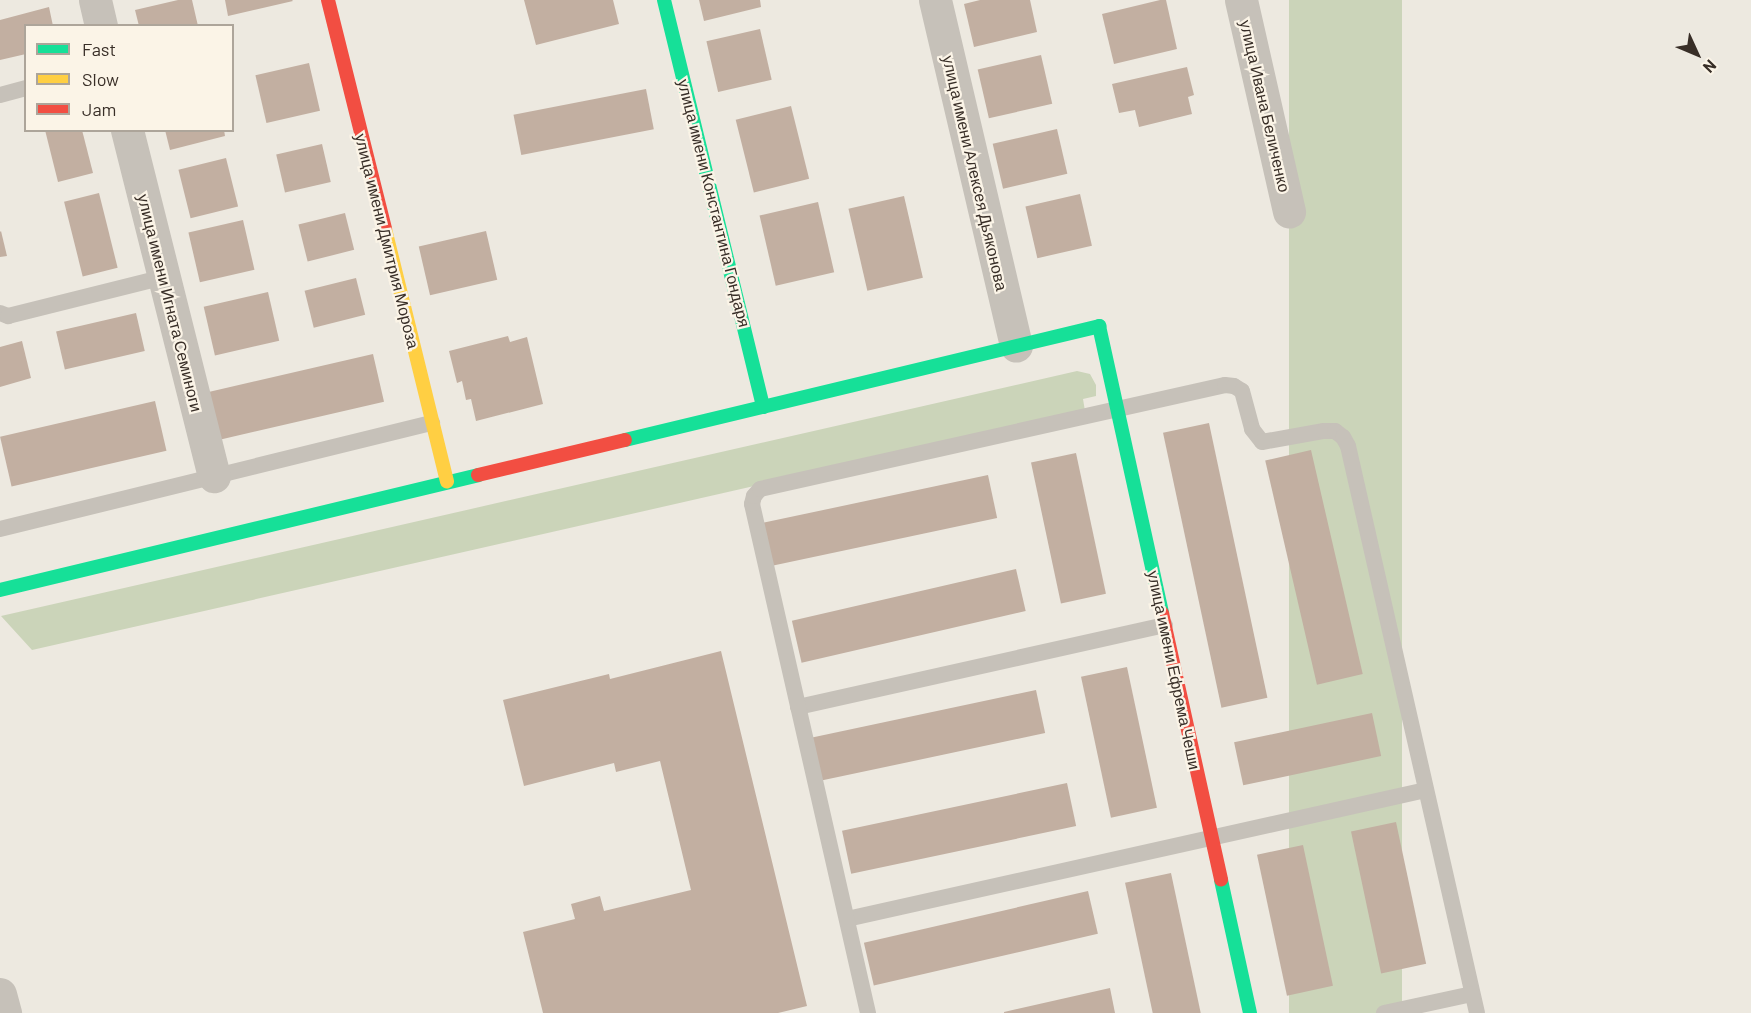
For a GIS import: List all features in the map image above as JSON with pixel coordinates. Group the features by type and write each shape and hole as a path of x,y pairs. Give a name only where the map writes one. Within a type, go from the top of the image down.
{"street":[{"path":"95,0 101,24"},
{"name":"улица имени Дмитрия Мороза","path":"328,0 447,482"},
{"name":"улица имени Константина Гондаря","path":"664,0 763,407"},
{"name":"улица имени Алексея Дьяконова","path":"935,0 1016,346"},
{"name":"улица Ивана Беличенко","path":"1241,0 1289,212"},
{"name":"улица имени Игната Семиноги","path":"128,132 214,476"},
{"name":"улица имени Ефрема Чеши","path":"1016,346 1099,326 1250,1013"},
{"path":"0,590 1016,346"},
{"path":"0,994 5,1013"}],"lane":[{"path":"0,95 24,89"},
{"path":"0,313 8,316 164,277"},
{"path":"868,1013 752,504 754,496 760,489 1225,385 1234,386 1242,391 1252,429 1262,442 1323,430 1335,431 1343,437 1350,458 1477,1013"},
{"path":"0,529 432,423"},
{"path":"798,707 1165,625"},
{"path":"846,919 1426,790"},
{"path":"1384,1013 1472,993"}],"green space":[{"path":"1289,0 1402,0 1402,1013 1289,1013"},
{"path":"1077,371 1090,374 1096,385 1096,396 1083,399 1085,411 32,650 1,616"}],"building":[{"path":"178,0 192,0 198,24 138,24 135,10"},
{"path":"225,0 292,0 293,1 228,16"},
{"path":"524,0 613,0 619,24 536,45"},
{"path":"699,0 760,0 761,7 704,21"},
{"path":"980,0 1030,0 1037,32 974,47 964,4"},
{"path":"1166,0 1177,49 1114,64 1102,14"},
{"path":"49,7 53,24 24,24 24,54 0,60 0,20"},
{"path":"760,29 772,80 718,92 706,41"},
{"path":"1041,55 1052,104 989,118 978,70"},
{"path":"309,63 320,111 266,123 255,75"},
{"path":"1187,67 1194,95 1188,97 1192,114 1139,127 1135,110 1119,113 1112,84"},
{"path":"646,89 654,129 521,155 513,115"},
{"path":"791,106 809,179 754,193 736,120"},
{"path":"1057,129 1067,174 1003,189 993,144"},
{"path":"46,132 83,132 93,173 58,182"},
{"path":"166,132 224,132 225,136 170,150"},
{"path":"322,144 331,182 285,193 276,155"},
{"path":"226,158 238,207 191,218 178,170"},
{"path":"99,193 118,268 83,276 64,202"},
{"path":"1080,194 1092,246 1037,258 1025,207"},
{"path":"904,196 923,278 867,291 848,209"},
{"path":"818,202 834,272 776,286 760,215"},
{"path":"345,213 354,250 308,261 298,225"},
{"path":"243,220 254,270 200,282 188,233"},
{"path":"486,231 497,280 430,295 419,247"},
{"path":"0,232 7,256 0,257"},
{"path":"356,278 365,315 314,328 305,291"},
{"path":"268,292 279,341 215,356 204,307"},
{"path":"136,313 145,351 65,369 56,331"},
{"path":"508,336 510,342 527,337 543,404 476,421 471,399 466,400 462,381 457,383 449,351"},
{"path":"22,341 31,378 0,387 0,347"},
{"path":"373,354 384,402 216,440 205,393"},
{"path":"155,401 166,451 12,486 0,437"},
{"path":"1209,423 1267,698 1221,708 1163,433"},
{"path":"1311,450 1363,674 1317,685 1265,461"},
{"path":"1076,453 1106,594 1061,603 1031,463"},
{"path":"988,475 997,518 772,566 763,523"},
{"path":"1016,569 1026,611 802,663 792,621"},
{"path":"721,651 807,1006 778,1013 543,1013 523,932 575,919 571,904 600,896 604,911 691,890 660,761 616,772 614,763 524,786 503,700 609,674 610,679"},
{"path":"1127,667 1157,808 1111,818 1081,677"},
{"path":"1036,690 1045,733 820,781 811,738"},
{"path":"1372,713 1381,756 1243,785 1234,742"},
{"path":"1067,783 1076,826 851,874 842,831"},
{"path":"1396,822 1426,964 1381,973 1351,832"},
{"path":"1303,845 1333,986 1287,996 1257,855"},
{"path":"1171,873 1201,1013 1153,1013 1125,883"},
{"path":"1088,891 1098,934 874,986 864,943"},
{"path":"1110,988 1115,1013 1004,1013 1004,1012"}],"traffic: fast":[{"path":"664,0 763,407"},
{"path":"625,440 1099,326 1162,613"},
{"path":"0,590 478,475"},
{"path":"1221,880 1250,1013"}],"traffic: slow":[{"path":"385,229 447,482"}],"traffic: jam":[{"path":"328,0 385,229"},
{"path":"478,475 625,440"},
{"path":"1162,613 1221,880"}]}
